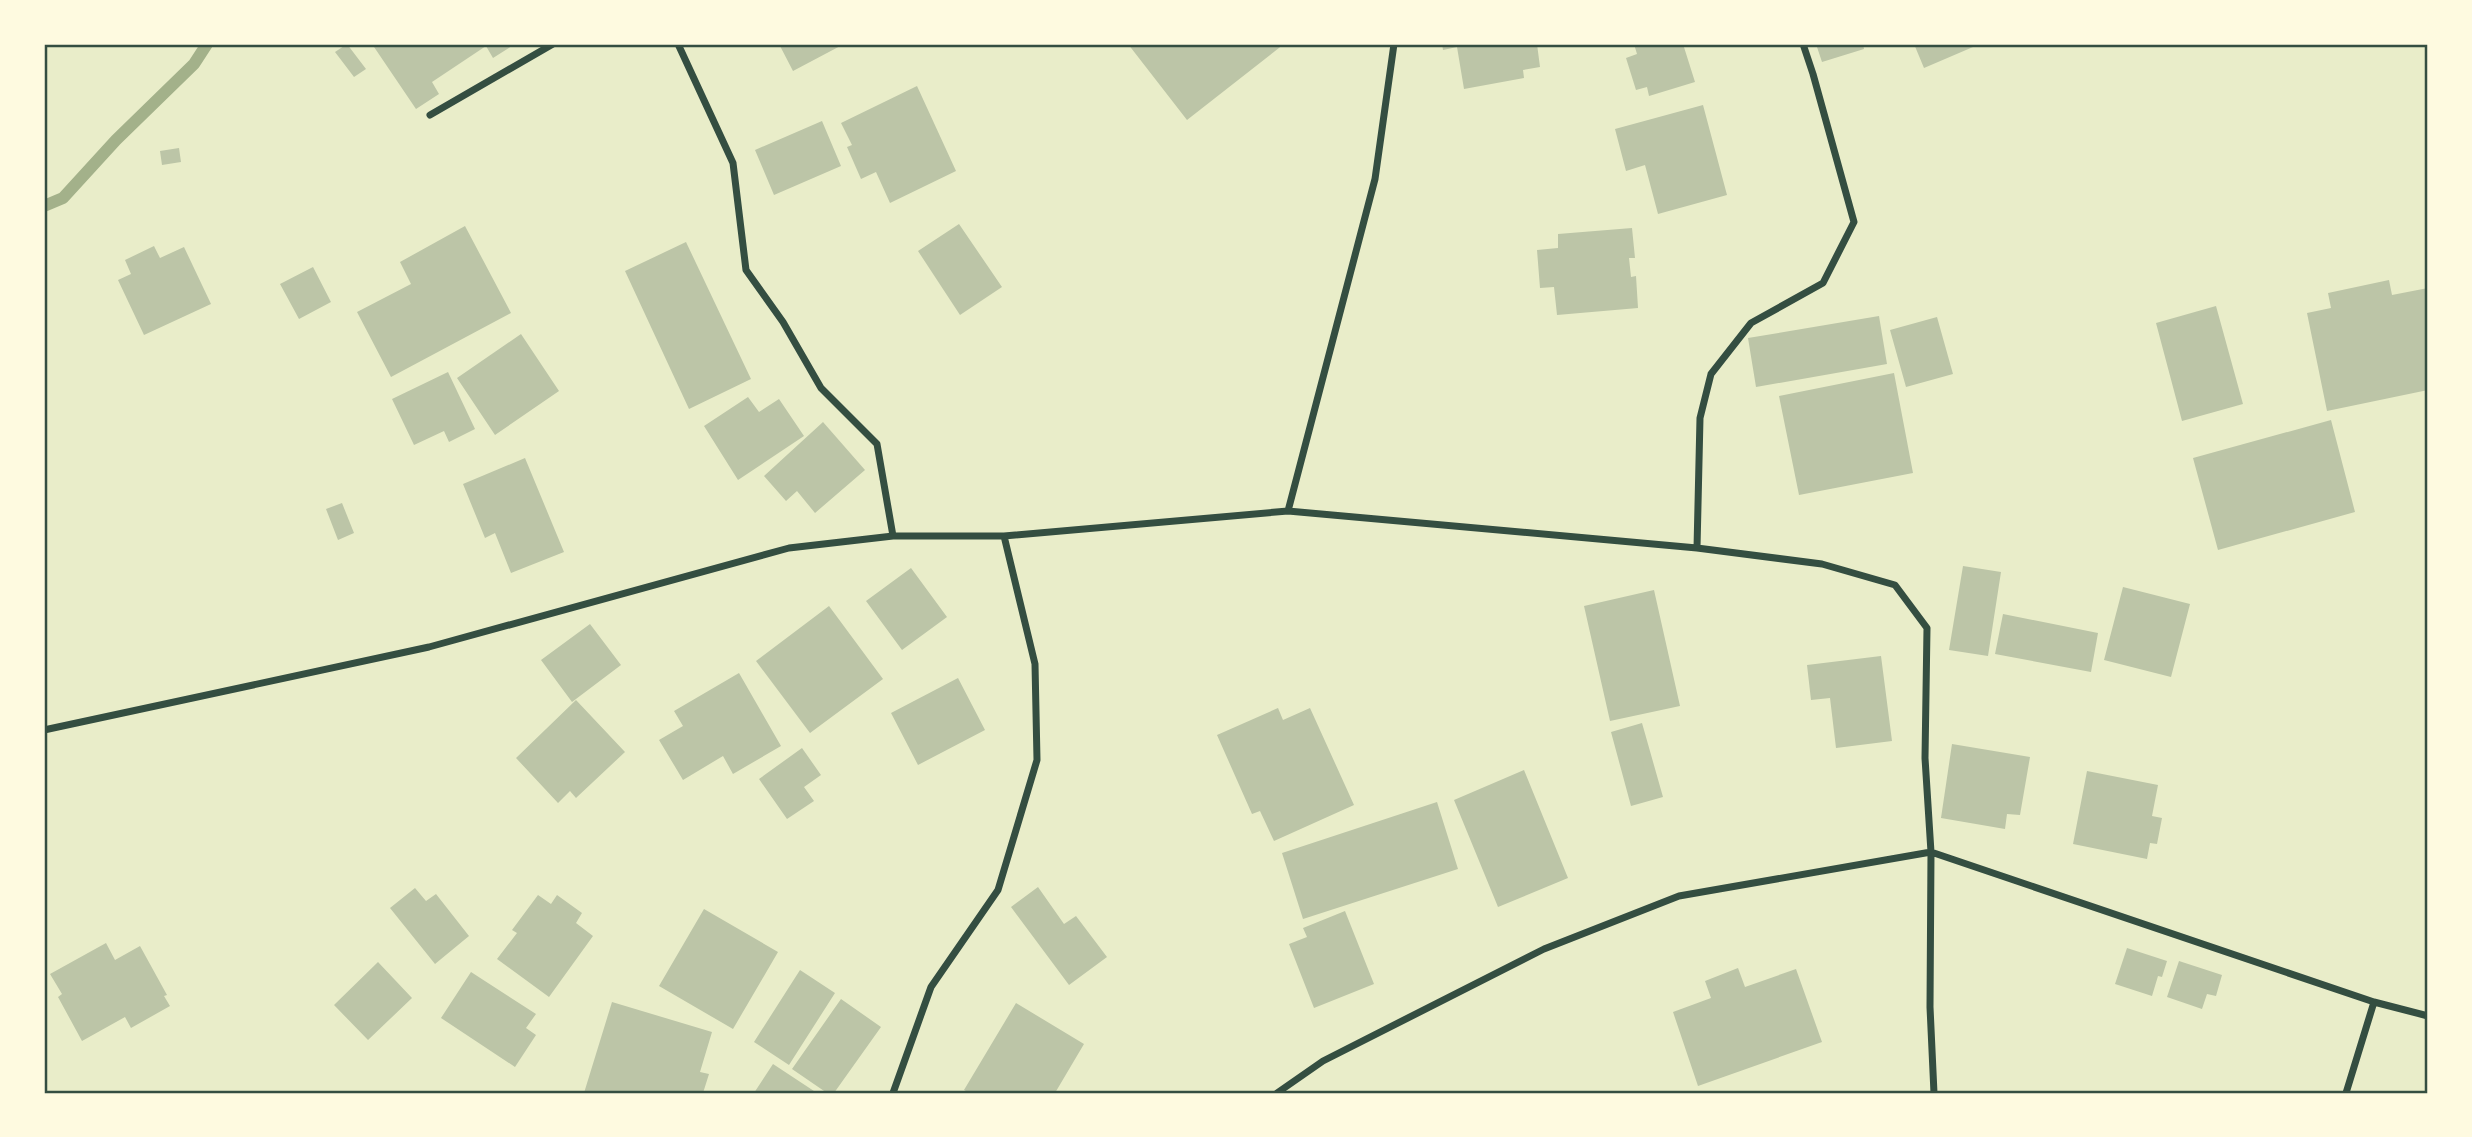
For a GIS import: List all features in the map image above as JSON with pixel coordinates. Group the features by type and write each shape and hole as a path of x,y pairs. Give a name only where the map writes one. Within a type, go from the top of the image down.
{"street":[{"path":"430,115 553,44"},
{"path":"676,44 733,163 746,270 783,322 821,388 877,444 893,536"},
{"path":"1287,511 1375,179 1394,44"},
{"path":"1697,548 1700,418 1711,374 1751,323 1823,284 1854,222 1803,44"},
{"path":"44,730 429,648 789,548 893,536 1004,536 1287,511 1697,548 1822,564 1895,585 1927,628 1925,758 1931,852 1930,1006 1934,1093"},
{"path":"893,1093 931,987 998,891 1037,760 1035,664 1004,536"},
{"path":"1277,1093 1323,1061 1544,949 1679,896 1931,852 2374,1002 2428,1016"},
{"path":"2346,1093 2374,1002"}],"building":[{"path":"347,44 366,69 354,77 335,52"},
{"path":"372,44 515,44 493,58 486,46 432,82 439,94 416,109"},
{"path":"779,44 844,44 793,71"},
{"path":"1128,44 1284,44 1187,120"},
{"path":"1442,44 1537,44 1540,67 1523,70 1524,78 1464,89 1457,47 1443,50"},
{"path":"1634,44 1683,44 1695,82 1649,96 1647,87 1636,90 1626,58 1637,54"},
{"path":"1816,44 1863,44 1864,49 1822,62"},
{"path":"1914,44 1980,44 1924,68"},
{"path":"917,86 956,171 890,203 876,172 861,179 847,147 852,145 841,123"},
{"path":"1703,105 1727,195 1658,214 1645,165 1626,171 1615,129"},
{"path":"822,121 841,166 774,195 755,150"},
{"path":"179,148 181,162 162,165 160,151"},
{"path":"959,224 1002,287 960,315 918,251"},
{"path":"465,226 511,313 391,377 357,312 411,284 400,262"},
{"path":"1632,228 1635,258 1629,258 1631,277 1636,276 1638,308 1557,315 1554,287 1540,288 1537,250 1558,248 1558,234"},
{"path":"686,242 751,379 689,409 625,271"},
{"path":"154,246 160,258 184,247 211,304 144,335 118,280 131,274 125,260"},
{"path":"313,267 331,302 299,319 280,284"},
{"path":"2389,280 2392,295 2428,288 2428,390 2327,411 2307,313 2331,308 2328,293"},
{"path":"2216,306 2243,404 2182,421 2156,323"},
{"path":"1879,316 1887,364 1756,387 1748,338"},
{"path":"1937,317 1953,374 1906,387 1890,330"},
{"path":"521,334 559,391 495,435 457,378"},
{"path":"448,372 475,429 449,442 444,431 414,445 392,399"},
{"path":"1894,373 1913,473 1799,495 1779,396"},
{"path":"748,397 759,412 779,399 804,436 738,480 704,426"},
{"path":"2331,420 2355,512 2218,550 2193,458"},
{"path":"823,422 865,470 815,513 797,491 786,501 764,476"},
{"path":"525,458 564,552 511,573 495,533 485,538 463,484"},
{"path":"342,503 354,533 338,540 326,509"},
{"path":"1963,566 2001,572 1988,656 1949,650"},
{"path":"911,568 947,617 902,650 866,601"},
{"path":"2123,587 2190,604 2171,677 2104,660"},
{"path":"1654,590 1680,706 1610,721 1584,606"},
{"path":"829,606 883,679 810,733 756,661"},
{"path":"2003,614 2098,633 2091,672 1995,654"},
{"path":"590,624 621,665 572,702 541,660"},
{"path":"1881,656 1892,741 1836,748 1830,698 1811,700 1807,665"},
{"path":"739,673 781,746 733,774 723,756 683,780 659,740 683,726 674,711"},
{"path":"958,678 985,730 918,765 891,713"},
{"path":"576,700 625,752 576,798 570,791 558,803 516,758"},
{"path":"1278,708 1283,720 1310,708 1354,805 1274,841 1260,811 1252,814 1217,735"},
{"path":"1642,723 1663,797 1631,806 1611,732"},
{"path":"1952,744 2030,757 2020,815 2007,814 2005,829 1941,818"},
{"path":"802,748 821,775 804,787 814,801 787,819 759,779"},
{"path":"1524,770 1568,878 1498,907 1454,800"},
{"path":"2087,771 2158,785 2152,816 2162,818 2157,844 2150,843 2147,859 2073,844"},
{"path":"1437,802 1458,869 1303,919 1282,853"},
{"path":"1038,887 1064,924 1076,916 1107,957 1069,985 1011,907"},
{"path":"415,888 426,901 436,894 469,936 435,964 390,908"},
{"path":"538,895 551,904 557,895 582,913 576,923 593,936 549,997 497,959 517,933 512,930"},
{"path":"704,909 778,952 733,1029 659,986"},
{"path":"1345,911 1374,984 1314,1008 1289,944 1307,937 1303,928"},
{"path":"106,943 115,960 140,946 167,995 164,996 170,1006 131,1028 125,1017 82,1041 58,997 62,994 50,974"},
{"path":"2127,948 2167,961 2162,977 2158,976 2152,996 2115,984"},
{"path":"2179,961 2222,975 2216,996 2207,994 2202,1009 2167,997"},
{"path":"378,962 412,998 368,1040 334,1005"},
{"path":"1738,968 1745,987 1796,969 1822,1042 1698,1086 1673,1012 1711,998 1705,981"},
{"path":"800,970 835,993 789,1065 754,1042"},
{"path":"471,972 536,1014 526,1028 536,1035 515,1067 441,1018"},
{"path":"841,999 881,1027 834,1093 827,1093 792,1069"},
{"path":"612,1002 712,1032 700,1072 709,1074 703,1093 584,1093"},
{"path":"1016,1003 1084,1044 1055,1093 970,1093 964,1090"},
{"path":"773,1064 817,1093 754,1093"}],"waterway":[{"path":"44,206 63,198 116,140 194,64 207,44"}]}
